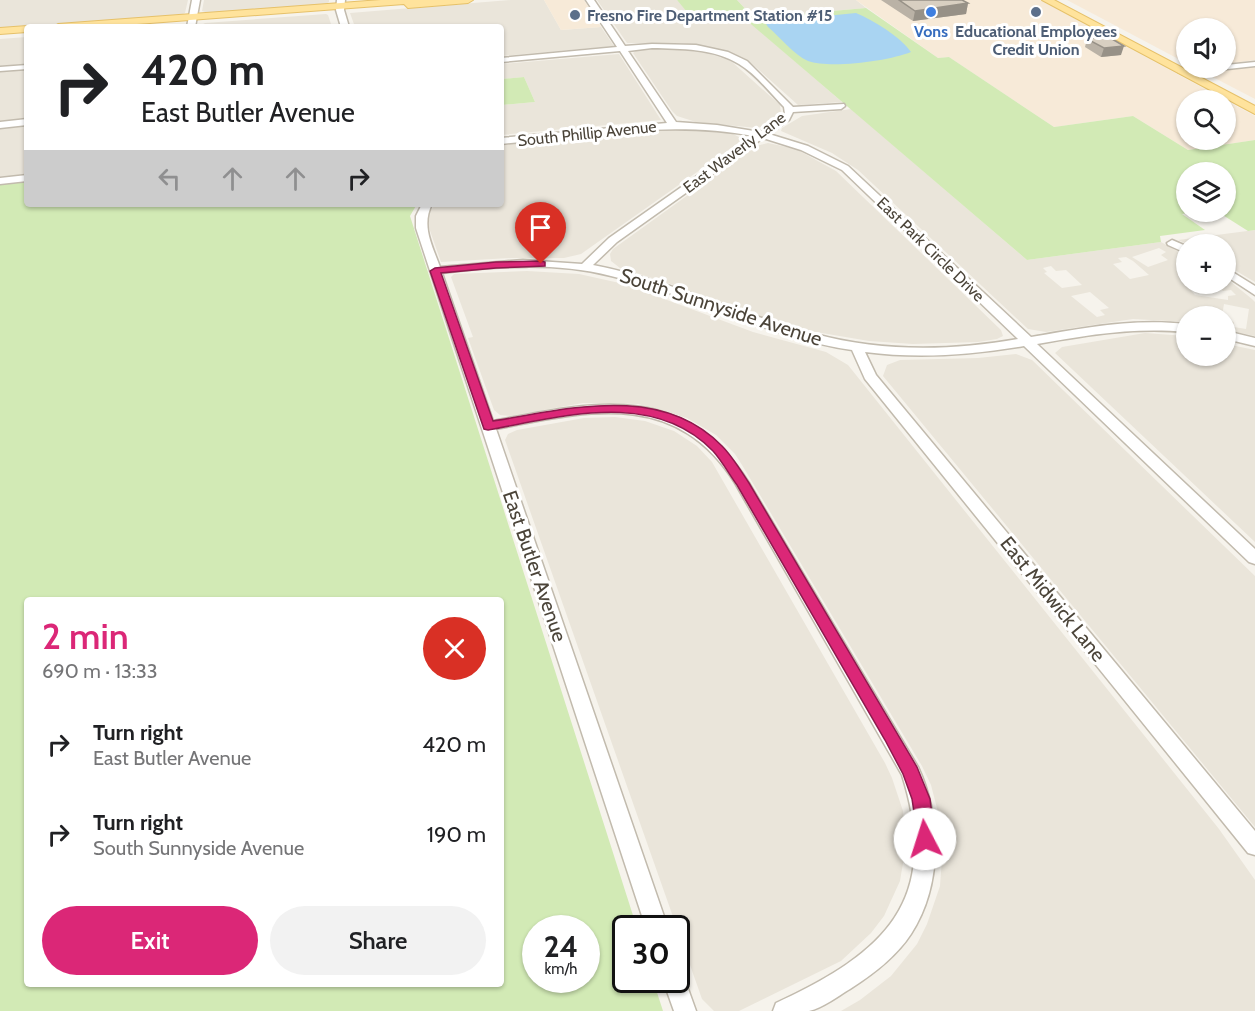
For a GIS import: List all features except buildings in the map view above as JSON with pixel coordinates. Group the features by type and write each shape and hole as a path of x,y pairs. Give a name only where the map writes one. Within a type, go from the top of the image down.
{"main road":[{"path":"159,24 341,5 419,0"},
{"path":"341,5 468,0"},
{"path":"1047,0 1059,3 1110,27 1176,65"},
{"path":"1059,3 1176,66"},
{"path":"138,24 192,22"},
{"path":"0,33 24,31"},
{"path":"1198,78 1255,111"},
{"path":"1201,78 1255,104"}],"street":[{"path":"192,22 196,0"},
{"path":"590,0 673,124"},
{"path":"341,5 344,24"},
{"name":"East Waverly Lane","path":"504,60 675,45 706,49 725,54 752,69 786,102 790,110 786,118 613,240 585,267"},
{"path":"1236,66 1255,64"},
{"path":"0,69 24,67"},
{"path":"790,110 841,106"},
{"path":"0,125 24,122"},
{"name":"East Park Circle Drive","path":"673,124 761,135 816,151 845,168 1255,558"},
{"name":"South Phillip Avenue","path":"504,141 673,124"},
{"path":"0,181 24,178"},
{"name":"East Butler Avenue","path":"426,207 421,216 421,228 653,915"},
{"path":"1172,243 1176,245"},
{"name":"South Sunnyside Avenue","path":"435,271 496,265 585,267 636,279 775,328 858,348 929,351 982,348 1137,325 1176,327"},
{"path":"1236,278 1255,291"},
{"path":"1236,338 1255,342"},
{"name":"East Midwick Lane","path":"858,348 861,361 870,376 1255,846"},
{"path":"488,426 573,411 617,408 633,409 672,419 705,437 719,450 742,483 911,773 921,799 926,855 914,906 902,928 866,964 844,980 784,1011"},
{"path":"679,993 685,1011"}],"shaded area":[{"path":"0,0 188,0 185,13 178,16 68,24 24,24 24,27 0,29"},
{"path":"204,0 329,0 329,2 208,13 202,11"},
{"path":"511,0 544,0 561,30 601,27 614,46 504,56 504,24 354,24 350,13"},
{"path":"544,0 584,0 601,27 561,30"},
{"path":"597,0 677,0 696,22 745,18 842,102 798,105 751,63 723,50 681,43 627,43"},
{"path":"737,0 856,0 866,8 754,18"},
{"path":"856,0 1040,0 1176,74 1176,78 1184,78 1206,90 1176,90 1176,143 1133,116 1054,127 949,57 938,58"},
{"path":"1067,0 1255,0 1255,60 1236,63 1236,18 1176,18 1176,58"},
{"path":"326,14 331,24 203,24"},
{"path":"24,37 24,64 0,66 0,39"},
{"path":"661,48 702,51 731,61 780,105 781,114 766,125 757,128 696,122 677,116 633,53 637,50"},
{"path":"619,54 661,120 504,135 504,105 535,102 524,77 504,79 504,64"},
{"path":"1255,67 1255,99 1215,78 1236,78 1236,69"},
{"path":"24,70 24,120 0,122 0,72"},
{"path":"1236,106 1255,116 1255,140 1236,143"},
{"path":"851,109 1027,260 1161,242 1176,250 1176,294 1194,294 1228,300 1228,296 1236,295 1236,286 1255,302 1255,336 1236,332 1236,327 1246,329 1249,309 1224,304 1224,306 1176,306 1176,321 1133,319 1046,332 1028,329 858,170 832,153 781,131 782,128 802,116","holes":["1159,248 1166,252 1161,255 1168,260 1148,267 1132,257","1126,257 1133,261 1149,275 1130,279 1113,264 1122,262 1118,258","1051,266 1056,271 1066,270 1082,285 1062,288 1044,273 1047,272 1043,268","1090,292 1109,308 1100,310 1105,315 1097,317 1071,296"]},
{"path":"24,126 24,175 0,177 0,129"},
{"path":"670,129 731,133 739,137 741,141 581,254 564,258 441,262 428,225 431,210 434,207 504,207 504,145"},
{"path":"768,143 796,149 836,171 1001,330 1003,336 978,342 913,344 869,341 810,331 760,318 668,283 620,268 611,261 610,254 613,249 756,146"},
{"path":"1255,230 1255,282 1236,271 1236,234 1224,234"},
{"path":"527,271 579,274 624,284 753,332 826,352 848,365 1219,829 1255,880 1255,1011 841,1011 860,1000 891,976 917,944 927,924 940,886 943,845 941,824 931,785 922,766 742,465 735,454 716,435 687,418 638,404 583,403 510,416 500,415 494,410 468,338 473,337 451,277 454,274"},
{"path":"1145,333 1176,335 1176,366 1236,366 1236,346 1255,350 1255,542 1055,353 1062,347"},
{"path":"1016,354 1032,360 1255,576 1255,827 883,376 887,365 900,360 978,358"},
{"path":"615,417 645,421 674,431 697,446 712,462 885,763 903,811 906,845 900,881 884,916 871,933 841,961 739,1011 714,1011 702,999 690,965 690,915 672,915 505,440 508,434 517,430 584,418"}],"green space":[{"path":"677,0 737,0 754,18 866,8 938,58 949,57 1054,127 1133,116 1176,143 1176,150 1236,150 1236,143 1255,140 1255,230 1248,231 1234,222 1236,222 1236,162 1176,162 1176,222 1194,222 1205,230 1160,236 1161,242 1027,260 745,19 696,23"},
{"path":"524,77 535,102 504,105 504,79"},
{"path":"24,182 24,207 415,207 410,216 633,915 612,915 612,993 657,993 663,1011 0,1011 0,184"}],"water":[{"path":"856,13 886,29 911,52 860,63 830,64 808,61 798,55 765,22"}],"place":[{"name":"Vons","path":"931,12"},
{"name":"Educational Employees Credit Union","path":"1036,12"},
{"name":"Fresno Fire Department Station #15","path":"575,15"}],"route":[{"path":"541,264 496,265 435,271 488,426 590,408 633,409 672,419 690,427 719,450 742,483 891,735 911,773 921,799 925,839"}]}
